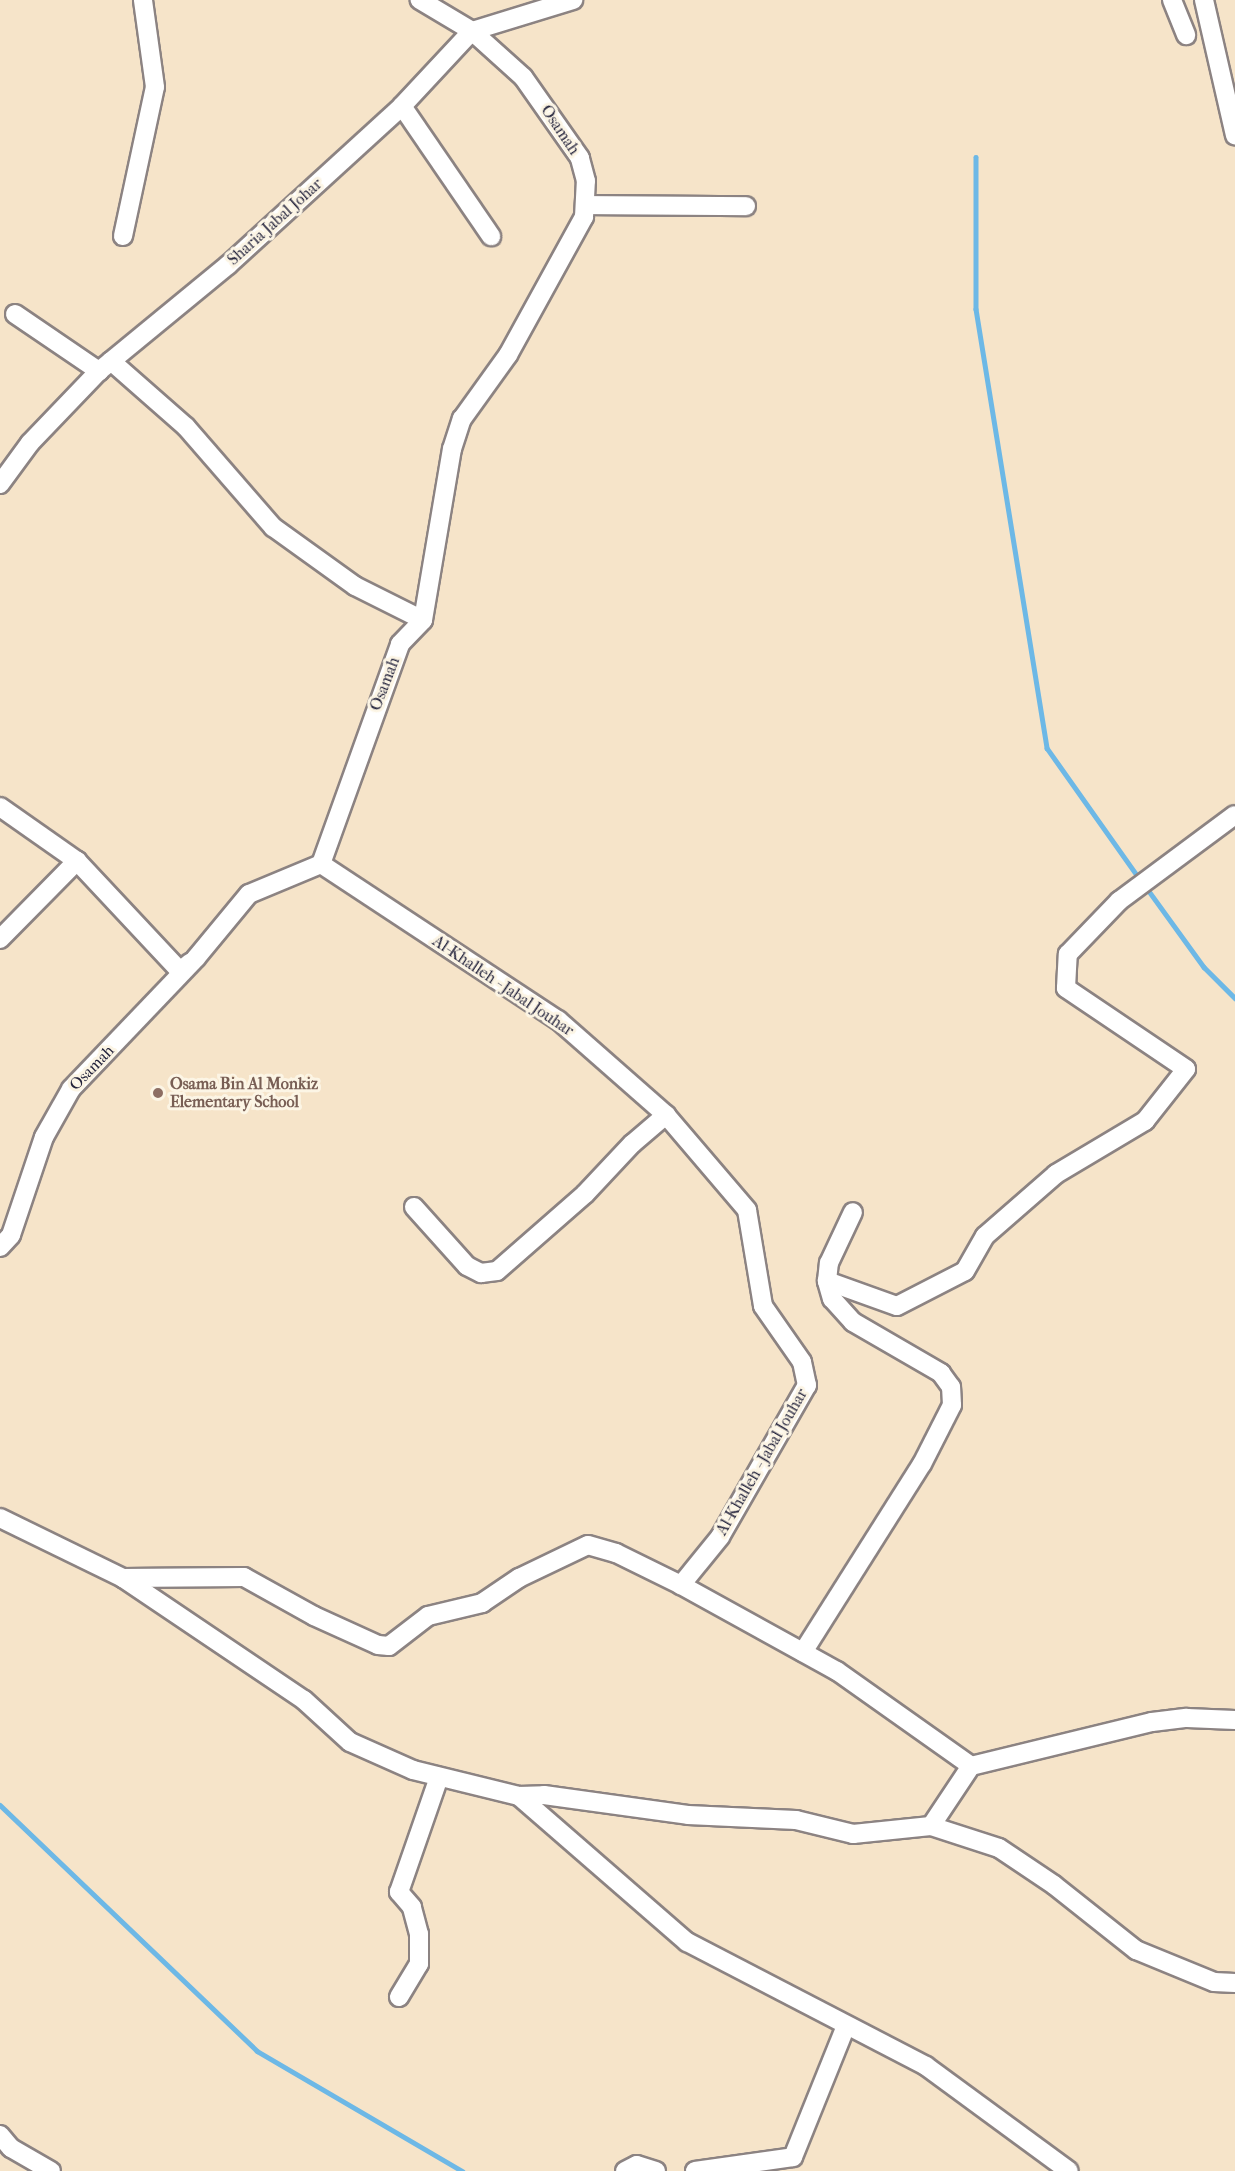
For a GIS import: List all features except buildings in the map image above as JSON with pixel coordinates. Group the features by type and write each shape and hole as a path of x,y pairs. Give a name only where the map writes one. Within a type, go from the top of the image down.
{"street":[{"path":"123,236 155,87 142,0"},
{"name":"Osamah","path":"0,1247 11,1235 41,1145 61,1104 83,1075 196,958 249,894 321,864 400,644 423,620 459,427 469,406 514,345 580,228 586,205 584,170 572,144 523,77 472,32 420,0"},
{"name":"Sharia Jabal Johar","path":"0,484 30,443 105,366 228,265 402,106 472,32 531,5 573,0"},
{"path":"1172,0 1186,35"},
{"path":"1204,0 1235,135"},
{"path":"402,106 491,236"},
{"path":"586,205 746,206"},
{"path":"15,314 105,366 186,427 273,527 355,586 423,620"},
{"path":"0,807 77,861 180,971 196,958"},
{"path":"827,1281 897,1306 965,1271 985,1236 1056,1174 1145,1121 1186,1069 1066,988 1068,954 1119,902 1235,814"},
{"path":"0,939 77,861"},
{"name":"Al-Khalleh - Jabal Jouhar","path":"321,864 558,1020 666,1115 747,1210 764,1306 802,1362 807,1379 802,1397 720,1537 681,1585"},
{"path":"414,1207 467,1266 482,1273 497,1271 585,1194 632,1144 666,1115"},
{"path":"803,1652 922,1464 949,1415 953,1399 949,1382 941,1373 843,1314 832,1299 827,1281 832,1254 853,1212"},
{"path":"0,1518 123,1578 303,1700 350,1742 387,1760 439,1777 519,1796 544,1795 687,1815 796,1820 853,1834 931,1826 999,1848 1054,1885 1136,1950 1214,1982 1235,1983"},
{"path":"123,1578 244,1577 314,1616 385,1646 396,1643 429,1616 482,1602 519,1578 588,1545 616,1553 681,1585 837,1671 971,1766"},
{"path":"931,1826 971,1766 1152,1722 1187,1718 1235,1720"},
{"path":"399,1997 419,1964 419,1934 412,1907 399,1892 439,1777"},
{"path":"519,1796 687,1942 926,2067 1044,2163 1069,2171"},
{"path":"695,2171 793,2157 846,2026"},
{"path":"0,2135 11,2148 51,2171"},
{"path":"625,2171 637,2165 656,2171"}],"waterway":[{"path":"976,157 976,309 1047,748 1141,881"},
{"path":"1146,887 1204,967 1235,998"},
{"path":"0,1805 257,2051 462,2171"}],"place":[{"name":"Osama Bin Al Monkiz Elementary School","path":"158,1093"}]}
